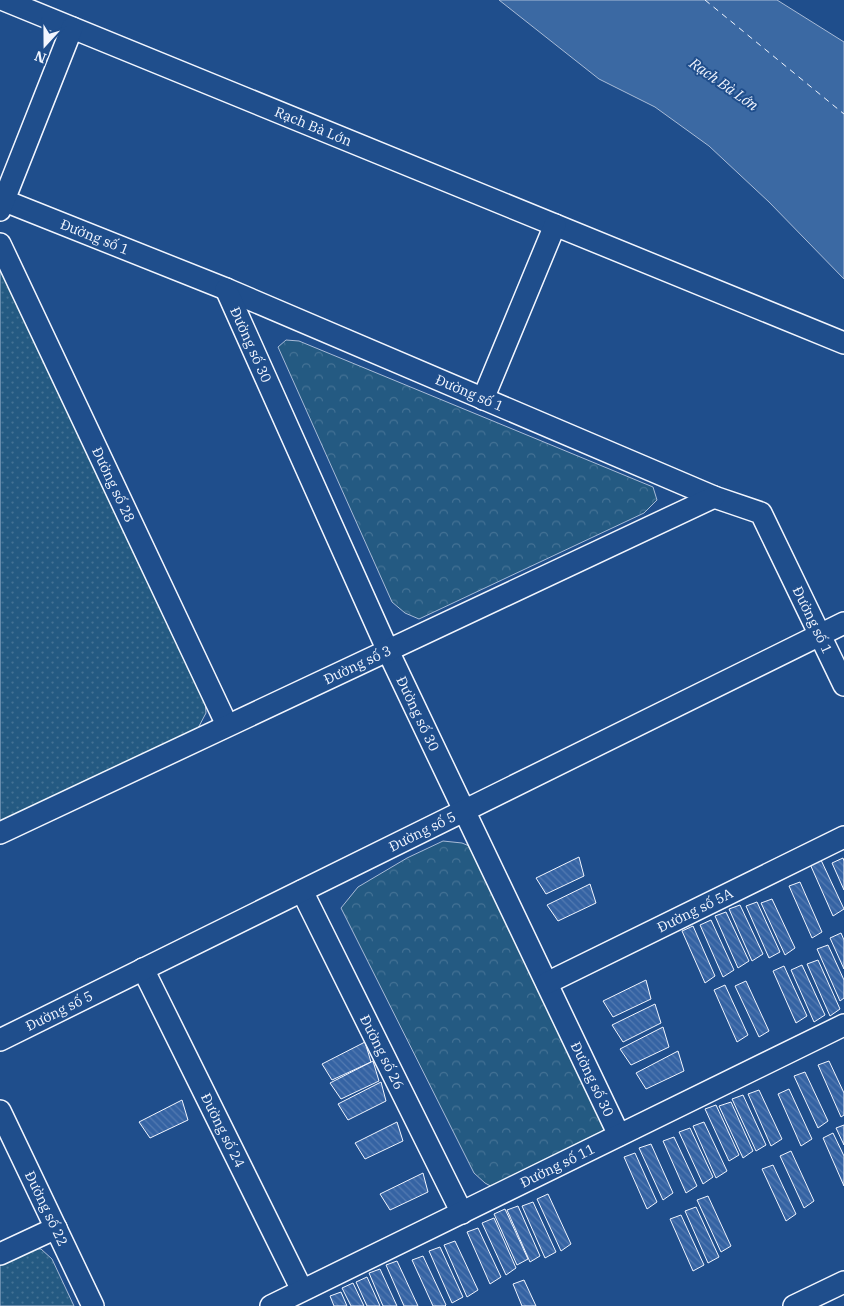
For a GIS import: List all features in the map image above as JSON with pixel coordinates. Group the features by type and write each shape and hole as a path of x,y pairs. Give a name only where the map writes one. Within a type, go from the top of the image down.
{"street":[{"name":"Rạch Bà Lớn","path":"4,0 844,343"},
{"path":"1,203 72,28"},
{"name":"Đường số 1","path":"1,203 226,289 714,497 761,512 844,685"},
{"path":"483,399 555,225"},
{"name":"Đường số 28","path":"0,244 227,725"},
{"name":"Đường số 30","path":"226,289 388,651 619,1135"},
{"name":"Đường số 3","path":"0,833 714,497"},
{"name":"Đường số 5","path":"0,1040 844,623"},
{"name":"Đường số 5A","path":"547,984 844,837"},
{"name":"Đường số 26","path":"302,891 462,1213"},
{"name":"Đường số 24","path":"143,969 302,1290"},
{"name":"Đường số 11","path":"271,1306 844,1025"},
{"name":"Đường số 22","path":"0,1111 93,1306"},
{"path":"0,1254 56,1228"},
{"path":"794,1306 844,1282"}],"green space":[{"path":"0,267 205,698 206,713 197,730 0,825"},
{"path":"286,340 299,341 653,487 657,500 644,513 419,619 405,613 392,602 278,347"},
{"path":"443,841 462,843 474,848 604,1129 595,1139 494,1188 474,1173 341,908 358,887 407,858"},
{"path":"26,1248 41,1249 52,1259 74,1306 0,1306 0,1261"}],"water":[{"path":"499,0 777,0 844,42 844,279 769,202 709,146 655,107 599,79"}],"building":[{"path":"579,857 584,876 546,894 536,878"},
{"path":"843,858 844,861 844,890 832,863"},
{"path":"821,860 844,909 833,916 810,864"},
{"path":"800,882 822,932 812,938 789,886"},
{"path":"590,884 596,903 558,921 547,905"},
{"path":"772,899 795,948 785,955 761,903"},
{"path":"757,902 780,952 769,958 746,906"},
{"path":"740,905 763,954 752,961 729,909"},
{"path":"726,912 749,961 738,968 715,916"},
{"path":"711,920 734,970 723,977 700,925"},
{"path":"693,926 715,976 705,983 682,931"},
{"path":"841,933 844,940 844,969 830,938"},
{"path":"828,945 844,980 844,998 840,1001 817,949"},
{"path":"818,960 840,1009 830,1016 807,964"},
{"path":"802,965 825,1015 814,1022 791,970"},
{"path":"784,966 807,1016 796,1023 773,971"},
{"path":"646,980 651,999 613,1017 603,1001"},
{"path":"746,981 769,1031 759,1037 735,986"},
{"path":"725,985 748,1035 737,1042 714,990"},
{"path":"655,1004 661,1023 623,1042 612,1025"},
{"path":"663,1027 669,1047 631,1065 620,1049"},
{"path":"365,1042 371,1062 332,1080 322,1064"},
{"path":"678,1051 684,1071 646,1089 636,1073"},
{"path":"373,1061 379,1081 341,1099 330,1083"},
{"path":"829,1061 844,1093 844,1115 841,1117 818,1065"},
{"path":"805,1072 828,1121 818,1128 794,1076"},
{"path":"381,1082 386,1101 348,1120 338,1104"},
{"path":"789,1089 812,1139 801,1146 778,1094"},
{"path":"759,1090 782,1139 771,1146 748,1094"},
{"path":"743,1095 766,1145 756,1151 732,1099"},
{"path":"182,1100 188,1120 150,1138 139,1122"},
{"path":"731,1102 753,1151 743,1158 719,1106"},
{"path":"716,1105 739,1155 729,1161 705,1109"},
{"path":"397,1122 403,1141 365,1159 355,1143"},
{"path":"704,1122 727,1171 716,1178 693,1126"},
{"path":"844,1125 844,1145 836,1128"},
{"path":"690,1128 713,1177 703,1184 679,1132"},
{"path":"833,1133 844,1156 844,1186 823,1138"},
{"path":"674,1137 697,1186 686,1193 663,1141"},
{"path":"651,1144 673,1193 663,1200 639,1148"},
{"path":"791,1151 814,1201 804,1208 780,1156"},
{"path":"635,1153 657,1202 647,1209 624,1157"},
{"path":"773,1165 796,1214 786,1221 762,1169"},
{"path":"423,1173 428,1192 390,1210 380,1194"},
{"path":"548,1194 571,1244 561,1251 537,1199"},
{"path":"708,1196 731,1246 721,1252 697,1200"},
{"path":"533,1202 556,1252 545,1258 522,1206"},
{"path":"518,1206 540,1256 530,1262 507,1210"},
{"path":"696,1207 719,1257 708,1263 685,1211"},
{"path":"505,1209 528,1259 517,1265 494,1214"},
{"path":"681,1215 704,1265 693,1271 670,1219"},
{"path":"494,1218 516,1268 506,1275 482,1223"},
{"path":"478,1228 501,1277 490,1284 467,1232"},
{"path":"455,1241 478,1290 467,1297 444,1245"},
{"path":"440,1247 463,1297 452,1303 429,1251"},
{"path":"423,1256 445,1306 433,1306 412,1260"},
{"path":"397,1261 418,1306 404,1306 386,1265"},
{"path":"380,1269 397,1306 383,1306 369,1273"},
{"path":"367,1277 380,1306 367,1306 356,1282"},
{"path":"524,1280 536,1306 522,1306 513,1284"},
{"path":"353,1283 364,1306 351,1306 342,1288"},
{"path":"341,1292 347,1306 334,1306 330,1296"}],"ferry route":[{"path":"705,0 844,114"}]}
